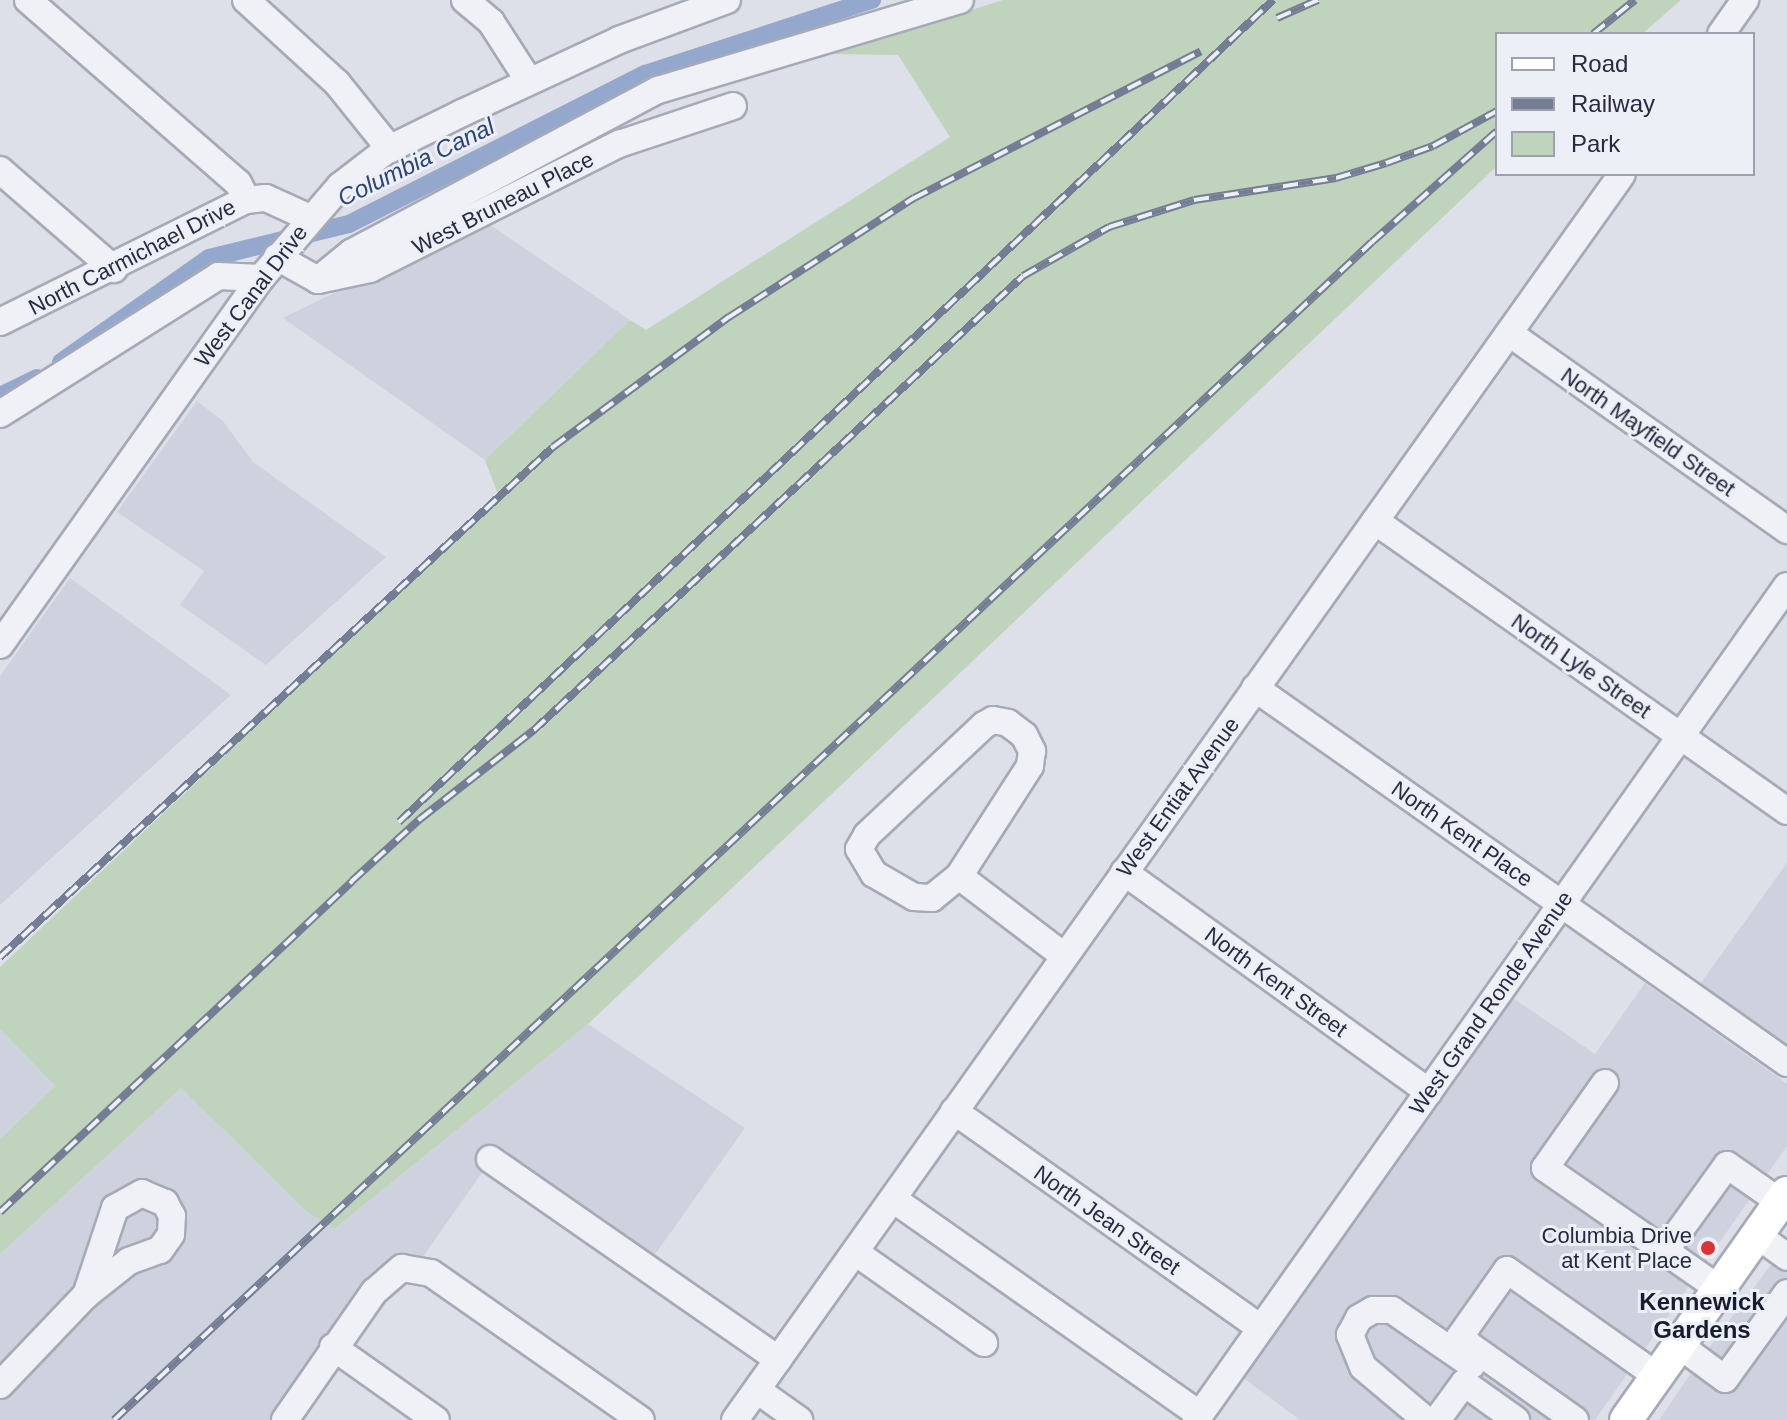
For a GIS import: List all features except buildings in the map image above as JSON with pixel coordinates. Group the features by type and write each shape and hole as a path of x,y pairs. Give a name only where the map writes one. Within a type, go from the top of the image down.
{"main road":[{"path":"1626,1420 1784,1198"}],"street":[{"path":"28,0 238,183 247,200"},
{"path":"246,0 337,83 390,149"},
{"path":"465,0 491,22 529,81"},
{"name":"West Canal Drive","path":"0,645 261,278 340,186 390,149 529,81 727,0"},
{"path":"282,251 318,280 351,253 658,90 960,0"},
{"path":"1722,32 1745,0"},
{"name":"West Bruneau Place","path":"318,280 383,264 619,144 733,106"},
{"path":"0,170 114,269"},
{"name":"West Entiat Avenue","path":"735,1420 1621,176"},
{"name":"North Carmichael Drive","path":"0,322 114,269 247,200 266,198 307,222"},
{"path":"0,414 218,276 261,278"},
{"name":"North Mayfield Street","path":"1509,333 1787,530"},
{"name":"North Lyle Street","path":"1375,521 1787,811"},
{"name":"West Grand Ronde Avenue","path":"1198,1417 1787,586"},
{"name":"North Kent Place","path":"1255,688 1787,1063"},
{"path":"993,720 1008,723 1024,735 1032,751 1030,766 959,876 932,898 914,897 874,874 859,849 867,835 984,725 993,720"},
{"name":"North Kent Street","path":"1124,872 1429,1092"},
{"path":"959,876 1064,956"},
{"path":"1605,1083 1545,1168 1719,1289"},
{"name":"North Jean Street","path":"954,1111 1260,1328"},
{"path":"490,1159 778,1359"},
{"path":"1665,1251 1727,1165 1784,1198"},
{"path":"893,1199 1198,1417"},
{"path":"1757,1235 1787,1257"},
{"path":"855,1252 984,1343"},
{"path":"285,1420 374,1292 402,1268 431,1273 641,1420"},
{"path":"1575,1420 1459,1338 1507,1270 1657,1376"},
{"path":"1679,1345 1725,1379 1787,1293"},
{"path":"0,1385 86,1295"},
{"path":"1426,1420 1363,1367 1350,1335 1359,1318 1373,1310 1392,1310 1491,1378 1539,1420"},
{"path":"333,1347 436,1420"},
{"path":"1437,1420 1464,1383 1516,1420"},
{"path":"757,1390 799,1420"}],"shaded area":[{"path":"483,220 630,320 485,460 283,318"},
{"path":"197,401 223,421 253,462 386,557 266,665 180,605 204,571 117,512"},
{"path":"70,578 231,695 0,905 0,676"},
{"path":"1787,863 1787,1046 1700,984"},
{"path":"1645,983 1787,1084 1787,1146 1595,1420 1300,1420 1242,1377 1510,996 1595,1054"},
{"path":"588,1024 745,1128 641,1274 486,1167 422,1258 399,1261 375,1274 271,1420 0,1420 0,1254 181,1088 306,1211 334,1229"},
{"path":"0,1029 55,1086 0,1139"},
{"path":"1787,1243 1787,1420 1659,1420 1700,1360"}],"green space":[{"path":"1003,0 1681,0 1644,32 1495,32 1495,168 588,1024 334,1229 306,1211 181,1088 0,1254 0,1139 55,1086 0,1029 0,967 499,497 485,460 630,320 646,330 950,137 898,55 832,54"}],"waterway":[{"name":"Columbia Canal","path":"61,362 209,258 349,224 645,74 872,0"},
{"name":"Columbia Canal","path":"0,396 37,378"}],"railway":[{"path":"399,822 1273,0"},
{"path":"1277,18 1318,0"},
{"path":"1595,32 1635,0"},
{"path":"0,957 553,447 729,317 914,198 1201,51"},
{"path":"0,1212 352,881 420,819 534,730 1023,276 1109,227 1194,200 1336,178 1433,146 1495,112"},
{"path":"114,1420 1372,242 1495,133"}],"place":[{"name":"Columbia Drive at Kent Place","path":"1708,1248"}],"district":[{"name":"Kennewick Gardens","path":"1702,1316"}]}
